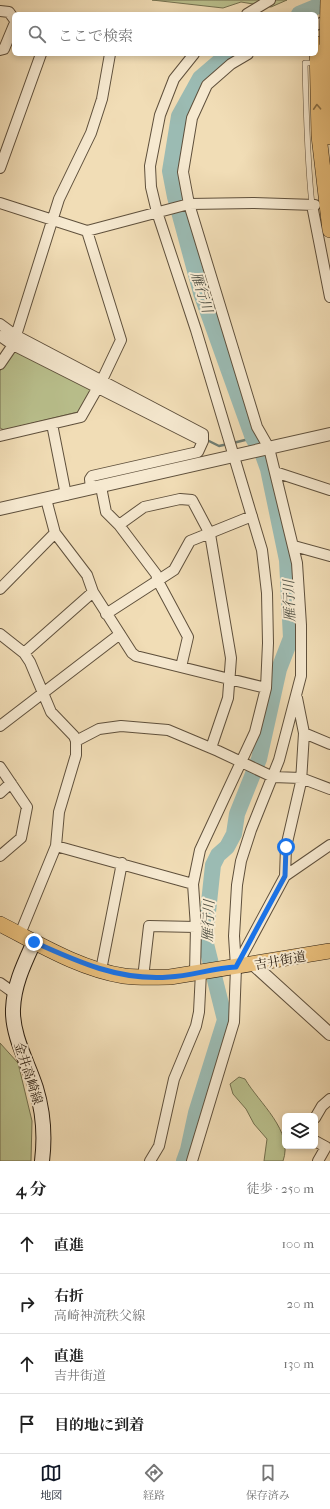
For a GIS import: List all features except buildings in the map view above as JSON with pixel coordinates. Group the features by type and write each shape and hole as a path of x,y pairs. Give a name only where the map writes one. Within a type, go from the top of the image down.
{"main road":[{"path":"317,0 330,137"},
{"path":"328,0 322,45 319,136 330,230"},
{"path":"0,924 69,958 101,970 123,976 143,978 170,977 201,972"},
{"name":"金井高崎線","path":"34,942 20,972 14,993 12,1010 15,1028 40,1102 44,1136 42,1161"},
{"name":"吉井街道","path":"201,972 254,965 330,951"}],"street":[{"path":"250,12 265,1"},
{"path":"0,11 9,12 12,16"},
{"path":"318,24 330,19"},
{"path":"0,50 4,49 6,46 12,31"},
{"path":"0,168 40,56"},
{"path":"0,364 14,340 59,199 91,133 102,99 110,56"},
{"path":"150,1161 159,1146 174,1079 196,1026 199,1012 201,972 193,884 200,850 255,732 266,688 268,643 267,593 262,550 196,330 157,212 151,187 150,166 160,115 174,79 192,56"},
{"path":"192,1161 234,1022 234,936 237,885 241,861 251,830 279,760 301,676 301,625 297,563 294,546 269,448 257,427 189,204 183,172 192,118 207,85 231,64 245,56"},
{"path":"0,203 87,231 189,204 253,203 313,205 330,297"},
{"path":"0,436 81,417 100,384 121,340 87,231"},
{"path":"0,324 14,340"},
{"path":"0,336 14,340 100,384 203,441 198,452 92,476 90,479 96,488 106,512 119,525 156,574 188,637 181,667"},
{"path":"52,424 66,495"},
{"path":"0,509 330,434"},
{"path":"276,472 330,490"},
{"path":"46,499 55,533 87,575 93,592 132,653 136,656 266,688"},
{"path":"119,525 144,507 180,499 192,500 210,534 231,658 228,698 211,748"},
{"path":"106,614 174,570 190,541 252,516"},
{"path":"0,589 55,533"},
{"path":"294,546 330,556"},
{"path":"24,653 93,592"},
{"path":"0,634 24,653 30,662 51,712 74,736 76,741 76,755 59,812 56,846 20,934"},
{"path":"0,726 42,692 120,634"},
{"path":"285,876 286,847 301,778 304,733 297,694"},
{"path":"76,741 99,729 120,726 168,730 273,777 301,778 330,789"},
{"path":"304,733 330,744"},
{"path":"0,767 27,807 21,838 0,856"},
{"path":"0,792 11,782"},
{"path":"233,967 285,876 330,845"},
{"path":"56,846 122,863 193,884"},
{"path":"101,970 122,863"},
{"path":"143,978 149,926 196,927"},
{"path":"254,965 330,1034"},
{"path":"0,984 14,993"},
{"path":"318,1113 322,1106 330,1099"},
{"path":"318,1143 326,1148 318,1161"}],"lane":[{"path":"309,63 305,63 306,114 308,159 313,205"}],"green space":[{"path":"152,0 287,0 271,7 241,2 223,8"},
{"path":"18,351 88,387 90,391 78,412 4,430 0,428 0,371 14,352"},
{"path":"0,1043 18,1063 32,1121 31,1161 0,1161"},
{"path":"239,1077 245,1079 280,1128 282,1134 282,1149 285,1149 283,1161 264,1161 267,1139 254,1124 246,1109 233,1094 230,1084"}],"waterway":[{"name":"雁行川","path":"304,12 330,1"},
{"name":"雁行川","path":"184,1161 188,1150 196,1113 225,1020 205,940 213,865 218,855 227,847 234,834 237,814 259,759 279,669 291,638 287,560 268,469 263,455 253,438 201,293 175,197 170,171 179,116 200,78 226,56"},
{"path":"233,443 253,438"},
{"path":"205,439 219,446 228,444"}],"route":[{"path":"34,942 69,958 101,970 123,976 143,978 170,977 236,967 285,876 286,847"}]}
